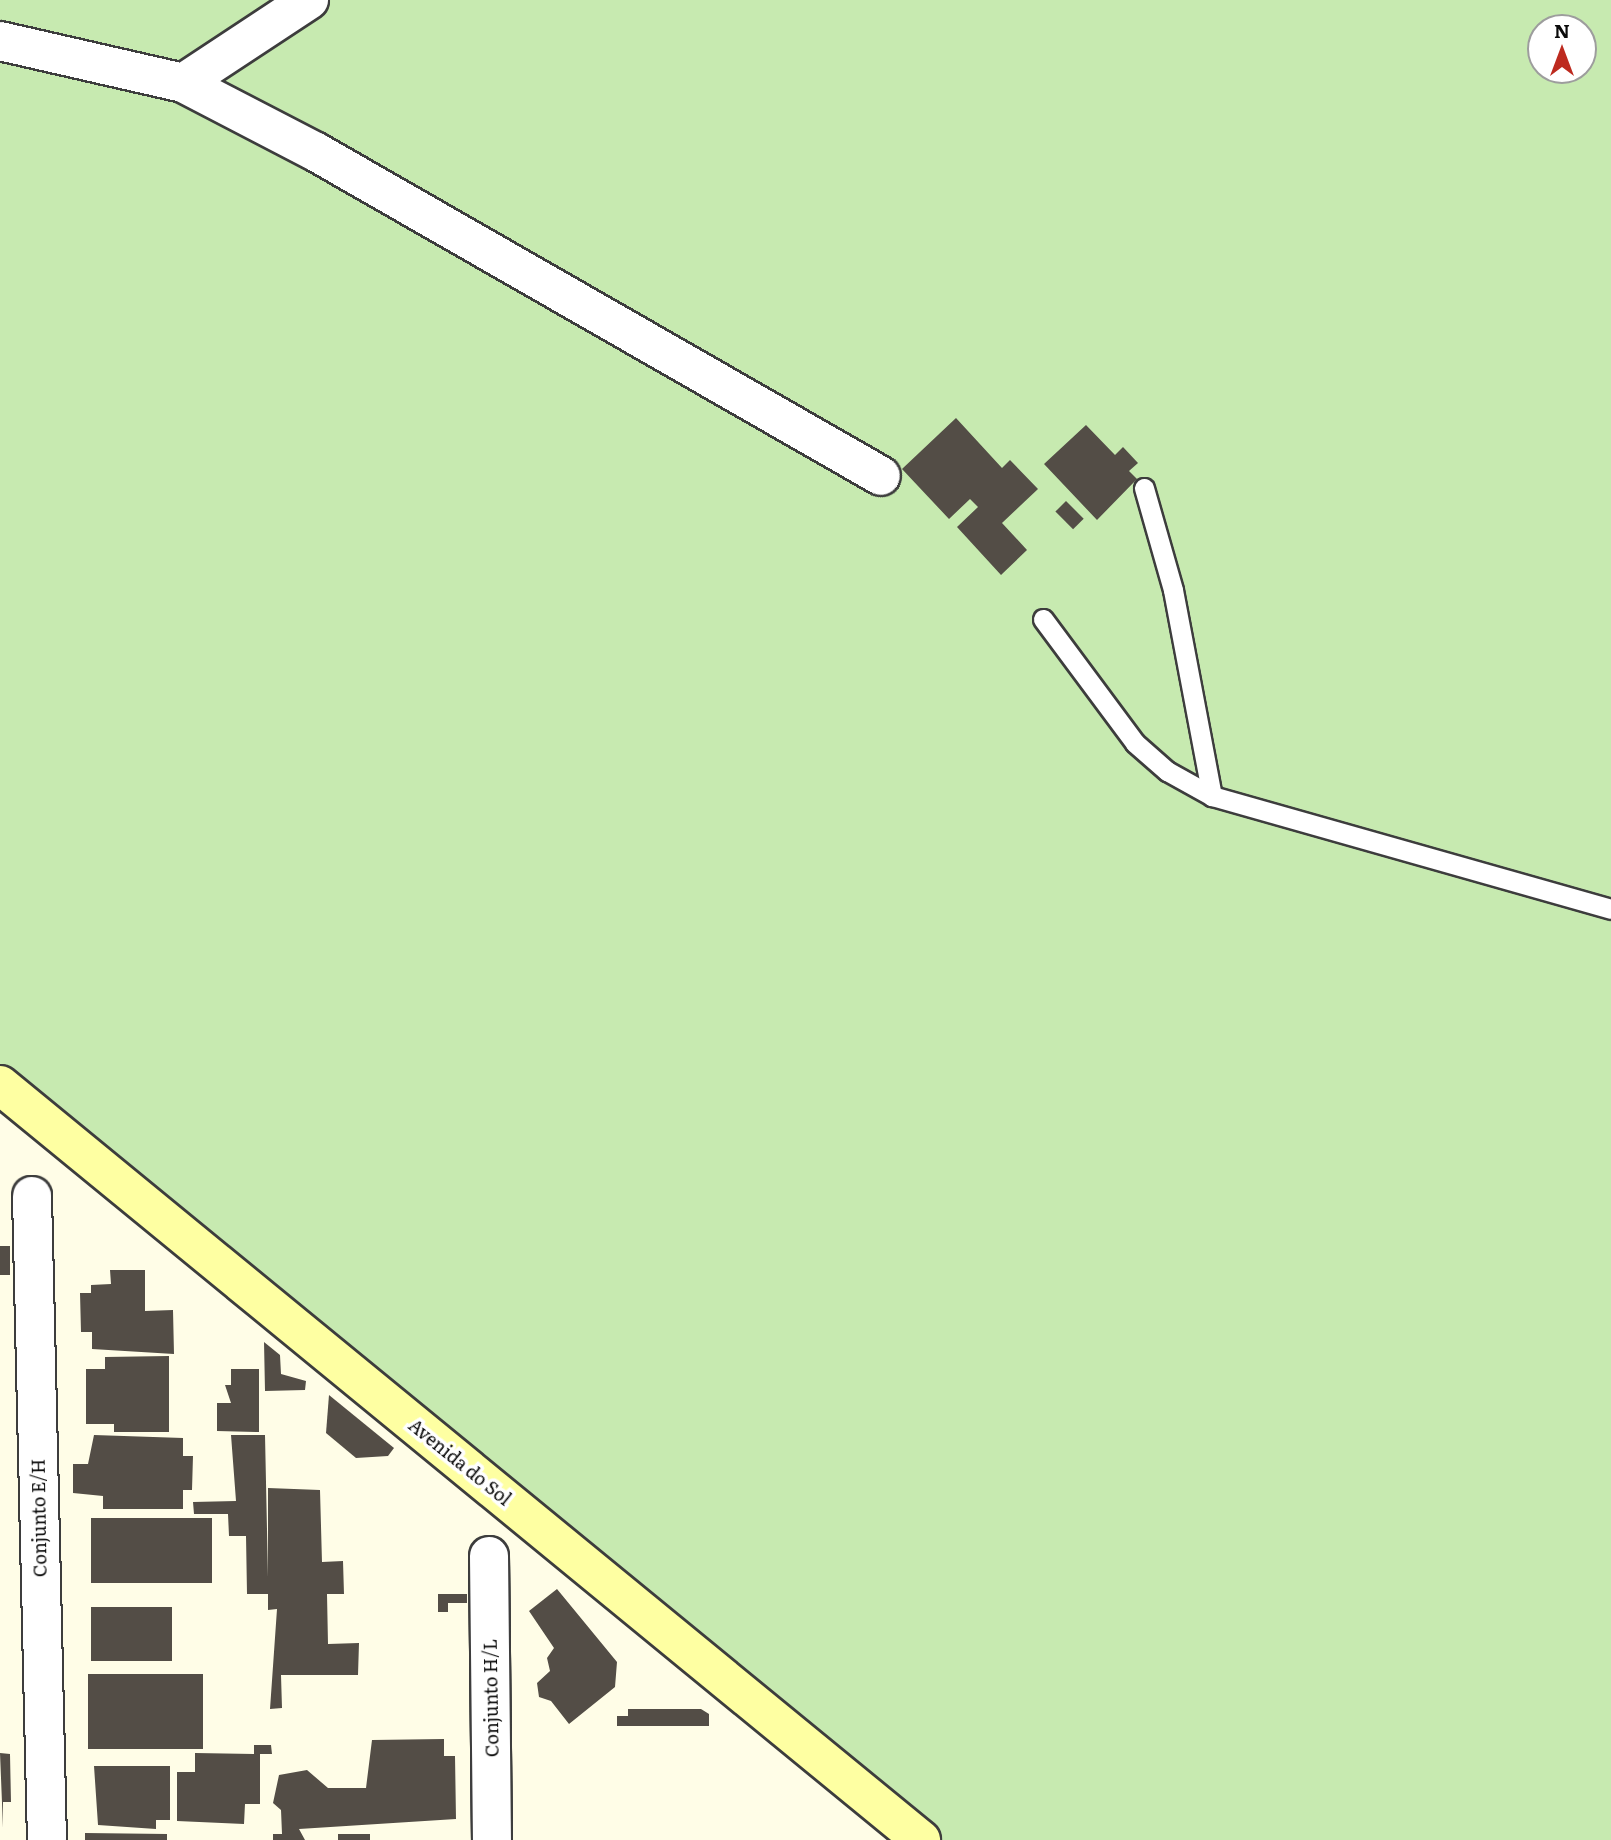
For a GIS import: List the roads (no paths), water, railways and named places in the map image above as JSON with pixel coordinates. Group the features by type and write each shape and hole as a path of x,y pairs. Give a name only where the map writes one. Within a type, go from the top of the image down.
{"street":[{"path":"183,83 309,0"},
{"path":"0,41 183,83 316,152 881,476"},
{"name":"Avenida do Sol","path":"0,1085 921,1840"},
{"name":"Conjunto E/H","path":"32,1196 47,1840"},
{"name":"Conjunto H/L","path":"489,1556 492,1840"}],"lane":[{"path":"1144,488 1179,615 1212,796"},
{"path":"1043,619 1135,743 1167,771 1212,796 1611,909"}]}
